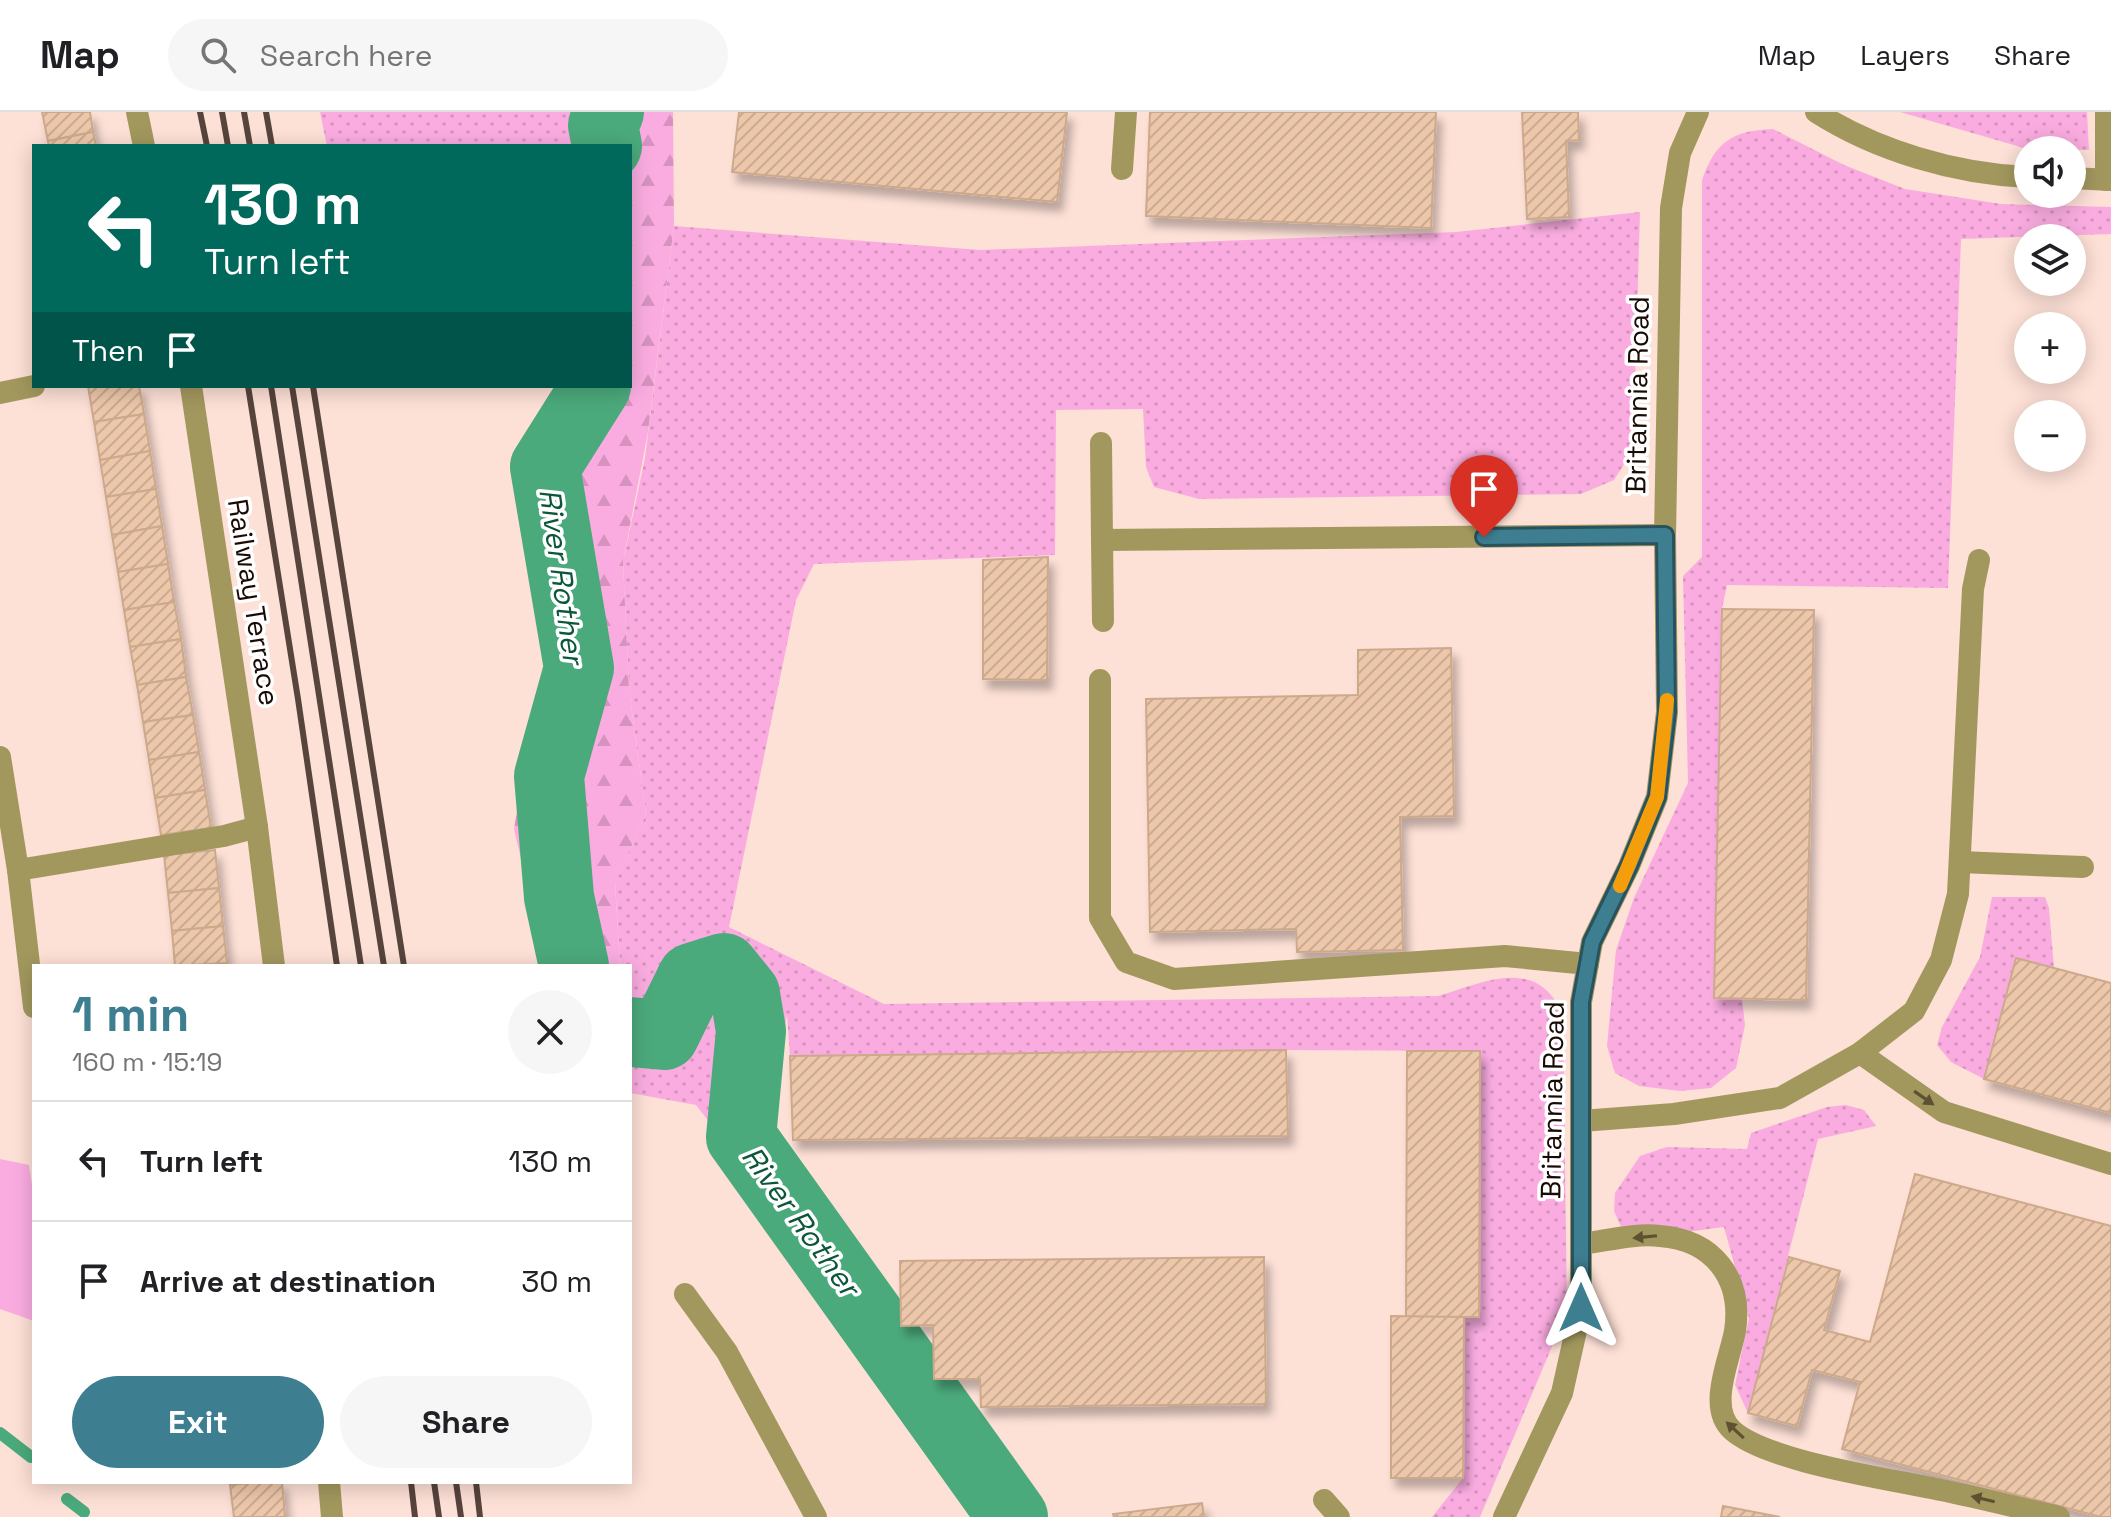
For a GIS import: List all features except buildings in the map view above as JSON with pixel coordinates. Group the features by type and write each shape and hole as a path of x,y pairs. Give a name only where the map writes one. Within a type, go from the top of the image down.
{"street":[{"path":"137,112 144,144"},
{"path":"1122,169 1126,112"},
{"name":"Britannia Road","path":"1504,1517 1562,1393 1581,1308 1581,1002 1592,942 1629,866 1657,797 1667,712 1665,535 1671,208 1680,153 1698,112"},
{"path":"1816,112 1872,143 1990,175 2014,176"},
{"path":"2086,179 2108,180 2106,112"},
{"path":"0,393 32,386"},
{"name":"Railway Terrace","path":"191,388 257,827 274,964"},
{"path":"1101,443 1103,621"},
{"path":"1102,540 1665,535"},
{"path":"1581,1121 1674,1114 1780,1098 1860,1053 1914,1011 1941,960 1958,894 1973,589 1979,560"},
{"path":"1100,680 1100,918 1126,962 1174,979 1505,956 1588,964"},
{"path":"0,757 18,870 32,990"},
{"path":"18,870 224,836 257,827"},
{"path":"1960,862 2083,867"},
{"path":"1860,1053 1944,1112 2111,1164"},
{"path":"1581,1244 1658,1235 1700,1246 1718,1259 1728,1275 1736,1311 1721,1407 1729,1428 1743,1438 1762,1448 1833,1467 2059,1517"},
{"path":"685,1294 727,1352 816,1517"},
{"path":"329,1484 332,1517"}],"green space":[{"path":"320,112 575,112 570,122 571,144 327,144"},
{"path":"575,112 673,112 674,226 648,432 623,562 629,689 646,814 615,883 620,964 546,964 514,829 531,725 556,674 526,474 552,417 574,388 632,388 632,144 571,144 570,122"},
{"path":"1900,112 2087,112 2089,150 2086,150 2086,136 2014,136 2014,145"},
{"path":"1773,129 1844,165 1905,189 2014,204 2014,208 2111,207 2111,234 2086,235 2086,224 2014,224 2014,237 1961,239 1948,588 1727,585 1722,609 1714,997 1742,999 1745,1025 1736,1068 1711,1088 1680,1091 1639,1086 1615,1073 1607,1046 1616,950 1634,898 1688,783 1683,576 1702,557 1702,180 1720,147 1736,136"},
{"path":"1640,212 1633,450 1614,480 1581,494 1199,499 1154,487 1146,467 1143,409 1056,410 1055,555 814,564 796,600 729,927 884,1004 1438,996 1508,978 1524,979 1539,985 1552,996 1563,1015 1567,1311 1480,1517 1432,1517 1463,1478 1464,1317 1479,1316 1480,1051 1286,1050 790,1056 787,1014 768,1131 713,1127 696,1105 632,1093 632,964 620,964 615,882 646,814 629,689 623,562 645,458 674,226 980,250 1456,232"},
{"path":"1992,897 2045,897 2049,908 2054,968 2016,958 1984,1079 1951,1062 1937,1045 1942,1027 1980,957"},
{"path":"1846,1105 1864,1110 1876,1126 1818,1139 1748,1413 1735,1385 1749,1318 1724,1227 1641,1238 1623,1231 1614,1211 1615,1193 1640,1156 1667,1147 1747,1149 1751,1133 1827,1107"},
{"path":"0,1159 29,1165 32,1185 32,1320 0,1309"}],"waterway":[{"name":"River Rother","path":"607,144 603,125 609,112"},
{"name":"River Rother","path":"574,964 559,897 549,776 579,668 545,467 595,388"},
{"name":"River Rother","path":"632,1032 664,1035 692,978 724,968 745,994 751,1031 741,1137 1013,1517"},
{"path":"0,1433 31,1457"},
{"path":"67,1499 84,1512"}],"railway":[{"path":"200,112 207,144"},
{"path":"222,112 228,144"},
{"path":"244,112 250,144"},
{"path":"266,112 272,144"},
{"path":"248,388 337,964"},
{"path":"271,388 361,964"},
{"path":"292,388 384,964"},
{"path":"313,388 404,964"},
{"path":"411,1484 415,1517"},
{"path":"434,1484 439,1517"},
{"path":"456,1484 461,1517"},
{"path":"476,1484 480,1517"}],"slow traffic":[{"path":"1620,886 1657,797 1667,700"}],"route":[{"path":"1484,537 1665,535 1667,712 1657,797 1629,866 1592,942 1581,1002 1581,1308"}]}
